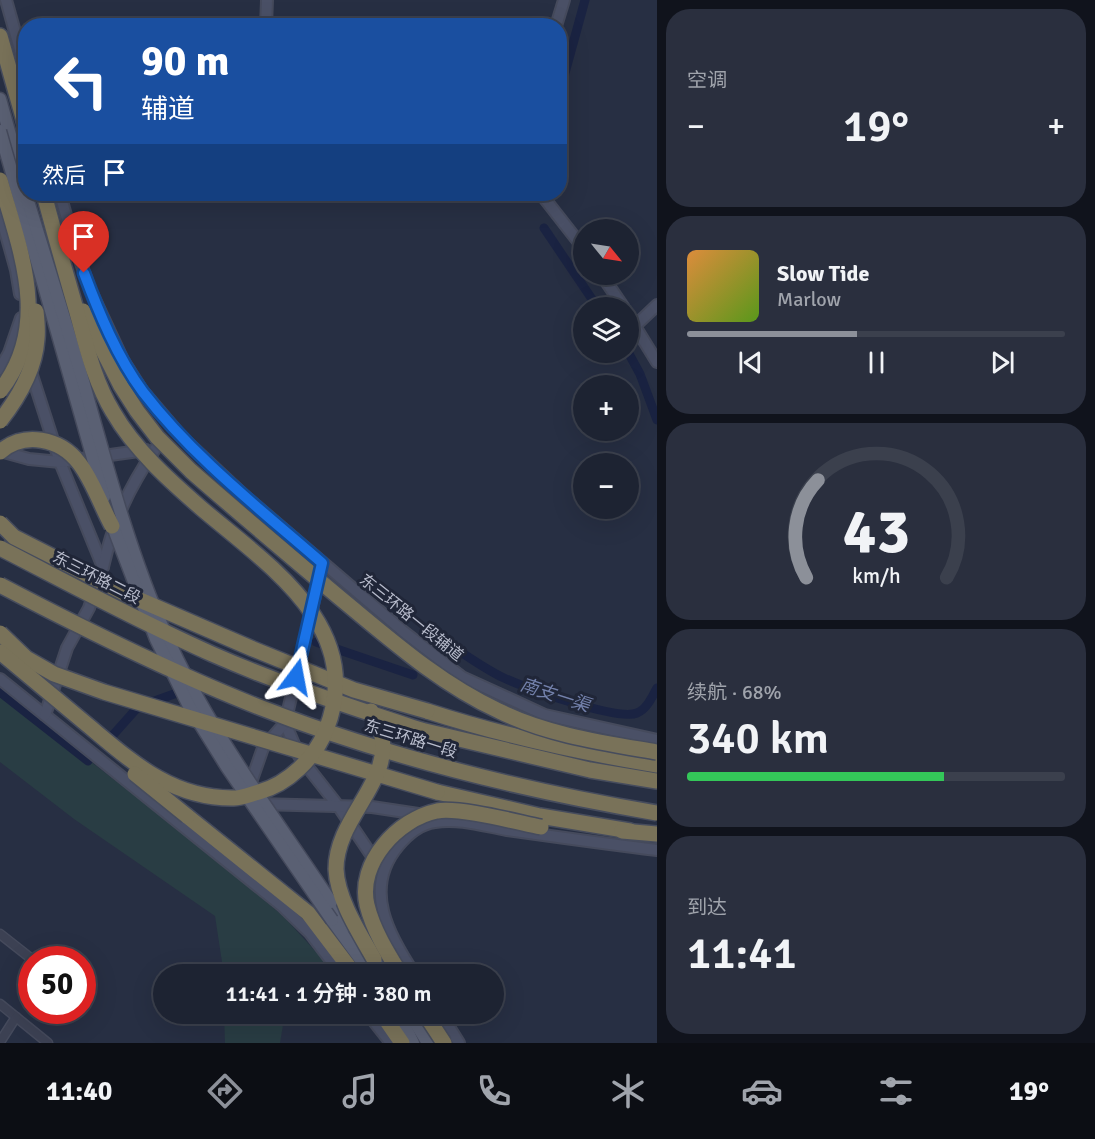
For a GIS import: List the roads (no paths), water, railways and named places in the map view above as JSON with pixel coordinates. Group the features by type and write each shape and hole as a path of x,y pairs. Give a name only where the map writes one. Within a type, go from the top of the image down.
{"highway":[{"path":"0,36 18,100"},
{"path":"0,180 36,310 37,339 24,386 0,421"},
{"path":"0,652 142,770 174,788 199,795 236,798 269,789 300,768 321,742 333,712 335,695 333,661 326,636 309,608 283,577 161,472 133,441 113,412 98,382 46,201"},
{"path":"0,391 14,367 24,342 30,313 28,279"},
{"path":"70,287 121,386 157,437 191,471 415,660 457,689 500,712 540,727 657,753"},
{"path":"0,451 16,441 31,438 45,440 58,446 80,463 112,526"},
{"path":"0,523 7,533 126,594 354,690 547,745 657,765"},
{"name":"东三环路二段","path":"0,548 178,638"},
{"name":"东三环路一段","path":"0,585 164,666 258,706 345,738 512,786 657,813"},
{"path":"0,633 26,658 54,675 104,692 437,792 540,816 657,834"},
{"name":"东三环路一段","path":"178,638 319,696 421,730 590,770 657,781"},
{"path":"0,665 292,899 314,920 347,964"},
{"path":"354,690 370,709 381,730 384,751 375,779 340,842 336,871 351,919 374,959"},
{"path":"395,964 372,919 367,903 367,885 372,867 381,850 395,833 411,821 438,811 462,812 541,827 630,831"},
{"path":"393,1024 402,1043"},
{"path":"432,1024 444,1043"}],"main road":[{"path":"6,0 18,42"},
{"path":"266,18 267,0"},
{"path":"558,18 564,0"},
{"path":"0,99 18,164"},
{"path":"0,131 18,194"},
{"path":"20,201 112,526 156,639 189,706 227,768 301,877 364,964"},
{"path":"28,201 124,526 166,635 193,689 224,741 332,902 377,964"},
{"name":"东三环路一段辅道","path":"62,201 73,240 107,328 142,390 182,437 322,563 462,677 544,715 657,740"},
{"path":"546,201 573,235"},
{"path":"0,213 20,287 21,318 32,377 60,462 103,567"},
{"path":"639,322 657,305"},
{"path":"0,369 9,353 21,318"},
{"path":"639,330 657,362"},
{"path":"0,451 29,459 60,462 155,449 182,437"},
{"path":"45,715 67,648 89,608 120,511 128,493 155,449"},
{"path":"244,804 264,748 285,723 322,563"},
{"path":"0,678 281,905 310,933 334,964"},
{"path":"285,723 299,756 362,839 382,873"},
{"path":"136,788 244,804 400,810 576,840 657,850"},
{"path":"410,964 383,918 380,892 382,873 390,855 403,839 419,827 434,822 457,821"},
{"path":"376,1024 391,1043"},
{"path":"396,1024 413,1043"},
{"path":"416,1024 428,1043"},
{"path":"447,1024 459,1043"}],"street":[{"path":"0,934 18,948"},
{"path":"0,1004 48,1043"},
{"path":"0,1042 15,1017"}],"waterway":[{"name":"南支一渠","path":"567,66 585,0"},
{"name":"南支一渠","path":"544,228 591,297"},
{"name":"南支一渠","path":"634,363 657,420"},
{"name":"南支一渠","path":"316,642 413,675"},
{"name":"南支一渠","path":"449,644 504,678 592,708 626,714 637,713 644,709 657,688"},
{"name":"南支一渠","path":"113,735 138,707 185,690"},
{"name":"南支一渠","path":"0,692 88,761"}]}
